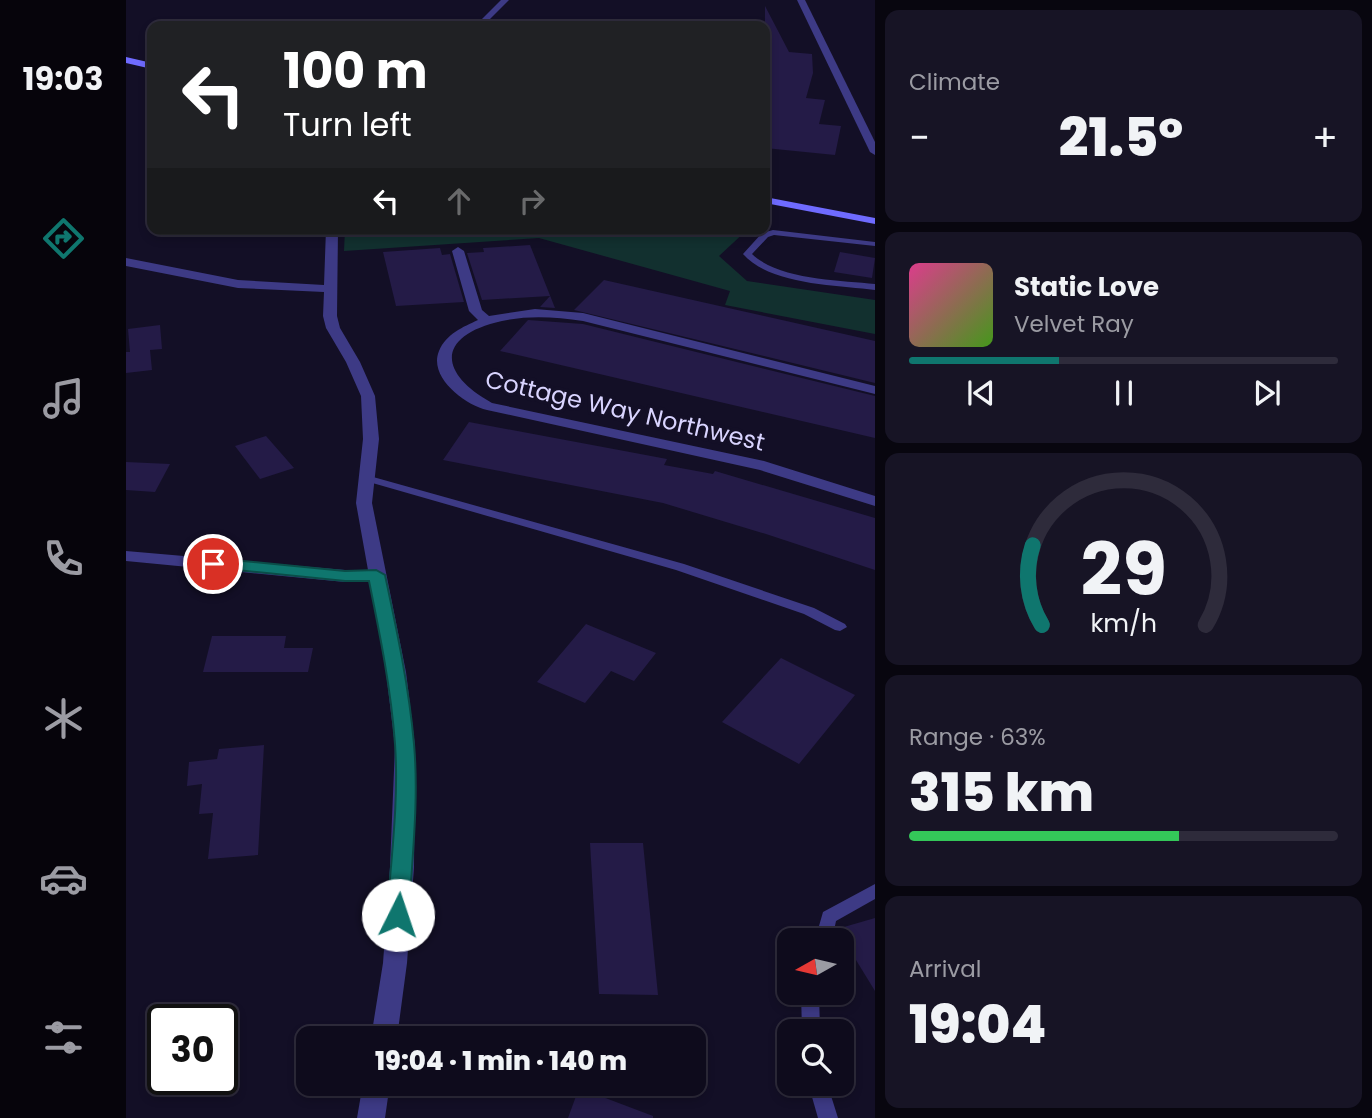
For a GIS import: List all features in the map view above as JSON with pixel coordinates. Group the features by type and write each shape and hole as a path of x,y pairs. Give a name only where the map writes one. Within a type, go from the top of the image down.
{"main road":[{"path":"126,60 147,65"},
{"path":"770,201 875,221"}],"street":[{"path":"484,21 505,0"},
{"path":"801,0 872,138 875,152"},
{"path":"331,235 330,289 333,328 353,362 368,396 371,439 364,503 396,672 405,746 402,867 395,962 386,1026"},
{"path":"458,251 476,311 487,321"},
{"path":"126,262 238,285 330,289"},
{"name":"Cottage Way Northwest","path":"875,390 583,317 525,314 487,321 452,342 443,368 450,382 468,398 506,412 764,466 875,501"},
{"path":"126,556 345,576 376,575"},
{"path":"371,1118 375,1096"}],"lane":[{"path":"770,234 774,232 875,244"},
{"path":"767,235 747,254 757,265 770,271 875,287"},
{"path":"366,478 680,568 809,611 841,627"},
{"path":"826,928 829,917 875,891"},
{"path":"821,1096 828,1118"}],"green space":[{"path":"345,235 742,235 719,256 747,281 875,300 875,334 725,305 730,291 539,238 344,251"}],"building":[{"path":"765,6 789,52 812,54 813,73 806,98 825,100 819,124 841,126 835,155 770,148 770,21 765,21"},
{"path":"530,245 555,308 540,307 550,296 482,300 467,253 484,252 483,248"},
{"path":"440,248 442,255 450,254 464,302 396,306 383,252"},
{"path":"840,252 875,258 872,278 834,272"},
{"path":"604,280 875,341 875,383 574,310"},
{"path":"528,320 583,324 875,396 875,438 500,351"},
{"path":"160,325 162,349 150,350 152,370 126,373 126,352 130,352 128,329"},
{"path":"469,422 667,459 664,465 713,474 715,471 875,518 875,570 663,503 443,460"},
{"path":"266,436 294,468 260,479 235,446"},
{"path":"126,462 170,464 155,492 126,490"},
{"path":"586,624 656,653 634,681 611,671 585,703 537,682"},
{"path":"212,636 286,636 284,648 313,648 308,672 203,672"},
{"path":"781,658 855,695 799,764 722,722"},
{"path":"264,745 258,855 208,859 213,813 199,814 202,784 187,786 189,762 217,759 219,749"},
{"path":"590,843 643,843 658,995 599,994"},
{"path":"875,918 875,991 854,957 854,928 840,928"},
{"path":"576,1096 600,1096 653,1116 653,1118 568,1118"}],"route":[{"path":"213,564 345,576 376,575 396,672 405,746 398,915"}]}
